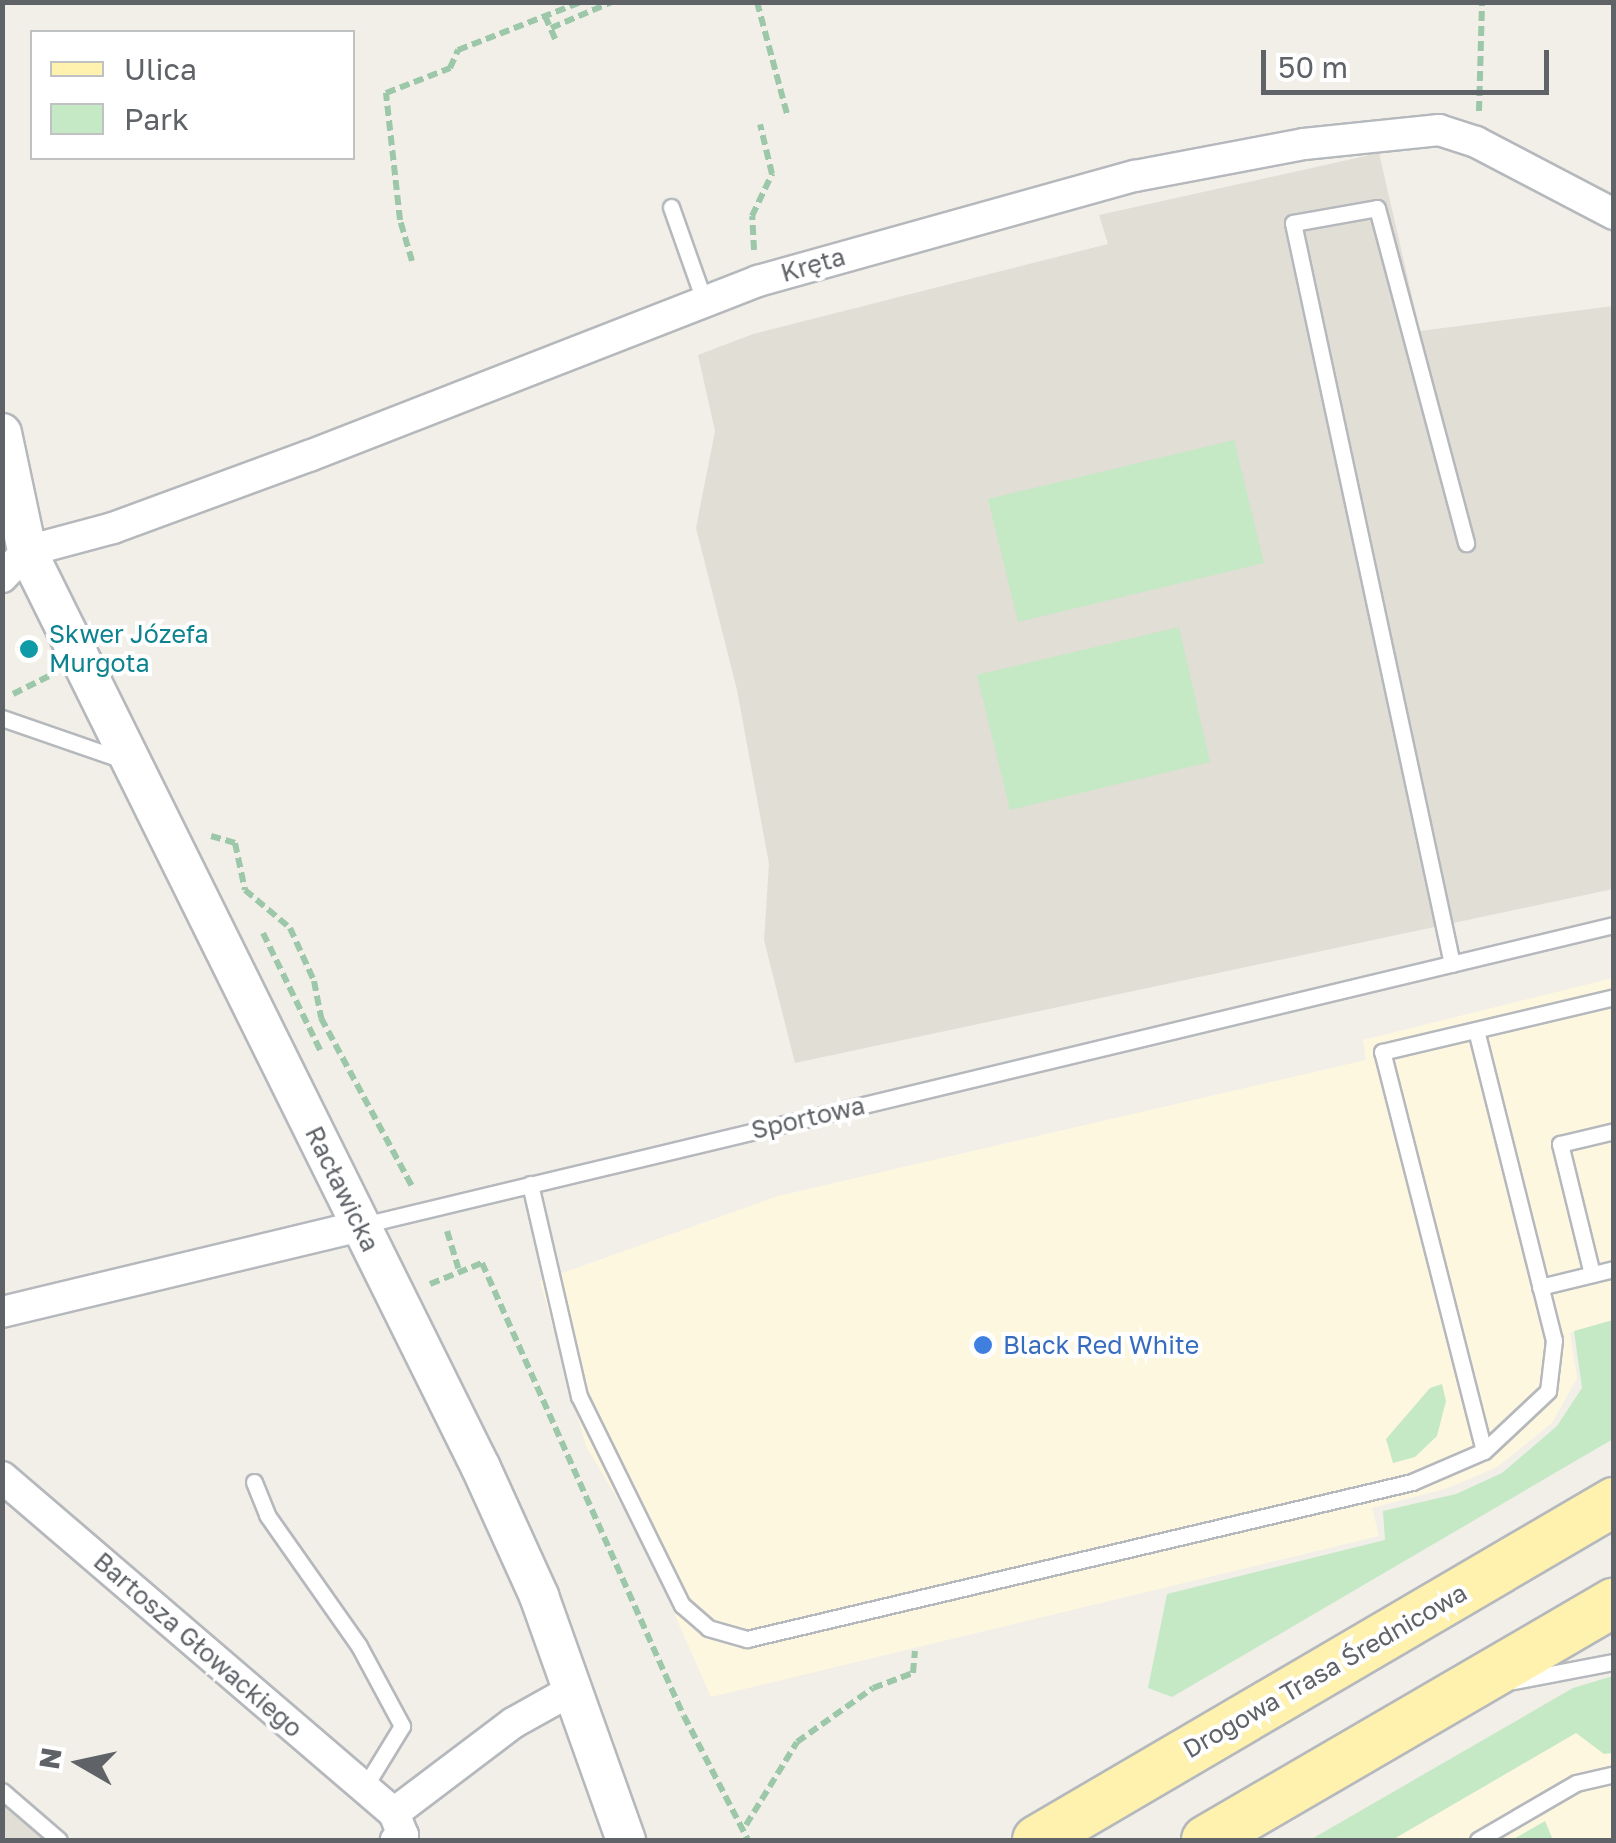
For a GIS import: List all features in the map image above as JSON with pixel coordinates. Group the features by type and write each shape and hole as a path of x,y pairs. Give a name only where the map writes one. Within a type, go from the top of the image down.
{"main road":[{"name":"Drogowa Trasa Średnicowa","path":"1036,1840 1614,1502"},
{"path":"1206,1840 1614,1603"}],"street":[{"name":"Kręta","path":"15,564 292,463 758,281 1135,176 1417,129 1471,140 1614,214"},
{"name":"Racławicka","path":"4,454 15,564 136,764 359,1226 481,1468 574,1689 626,1840"},
{"name":"Sportowa","path":"2,1312 359,1226"},
{"name":"Bartosza Głowackiego","path":"2,1477 364,1788 395,1827 513,1723 574,1689"}],"lane":[{"path":"671,208 704,300"},
{"path":"1452,964 1293,223 1377,208 1466,543"},
{"path":"2,718 136,764"},
{"name":"Sportowa","path":"359,1226 1614,925"},
{"path":"1484,1451 1382,1052 1614,997"},
{"path":"530,1184 579,1396 682,1605 708,1628 747,1639 1412,1482 1484,1451 1548,1391 1554,1340 1476,1030"},
{"path":"1592,1274 1560,1144 1614,1130"},
{"path":"1540,1287 1614,1269"},
{"path":"254,1482 266,1515 358,1646 402,1726 364,1788"},
{"path":"1470,1689 1614,1662"},
{"path":"1478,1840 1576,1782 1614,1774"},
{"path":"2,1791 59,1840"}],"path":[{"path":"412,260 400,220 386,92 450,68 458,50 580,2"},
{"path":"550,28 612,2"},
{"path":"757,2 787,114"},
{"path":"1471,140 1480,106 1482,2"},
{"path":"546,16 556,41"},
{"path":"758,281 752,216 772,174 760,124"},
{"path":"2,694 67,672"},
{"path":"201,839 235,844 245,890 290,928 314,980 320,1018 412,1186"},
{"path":"440,1206 458,1268 482,1263 514,1325 684,1716 745,1826 748,1840"},
{"path":"745,1826 797,1742 872,1688 912,1673 915,1651"}],"shaded area":[{"path":"1379,153 1420,331 1613,306 1613,889 795,1063 764,940 769,864 737,690 696,528 715,431 698,355 753,334 1108,244 1099,215"},
{"path":"1613,978 1613,1320 1570,1333 1577,1378 1552,1423 1497,1467 1448,1488 1372,1508 1379,1536 711,1697 641,1538 586,1446 540,1281 778,1196 1366,1060 1363,1040"},
{"path":"1613,1710 1613,1840 1392,1840 1576,1733"},
{"path":"3,1804 45,1840 3,1840"}],"green space":[{"path":"1234,440 1264,563 1018,622 988,499"},
{"path":"1179,627 1210,762 1010,810 977,675"},
{"path":"1613,1320 1613,1439 1172,1697 1148,1688 1167,1594 1385,1540 1383,1511 1456,1494 1502,1473 1557,1426 1582,1388 1574,1331"},
{"path":"1442,1384 1446,1401 1437,1436 1415,1457 1393,1463 1386,1439 1430,1388"},
{"path":"1613,1676 1613,1753 1604,1754 1576,1733 1392,1840 1310,1840 1573,1688"},
{"path":"1545,1821 1553,1840 1512,1840"}],"place":[{"name":"Skwer Józefa Murgota","path":"29,649"},
{"name":"Black Red White","path":"983,1345"}]}
